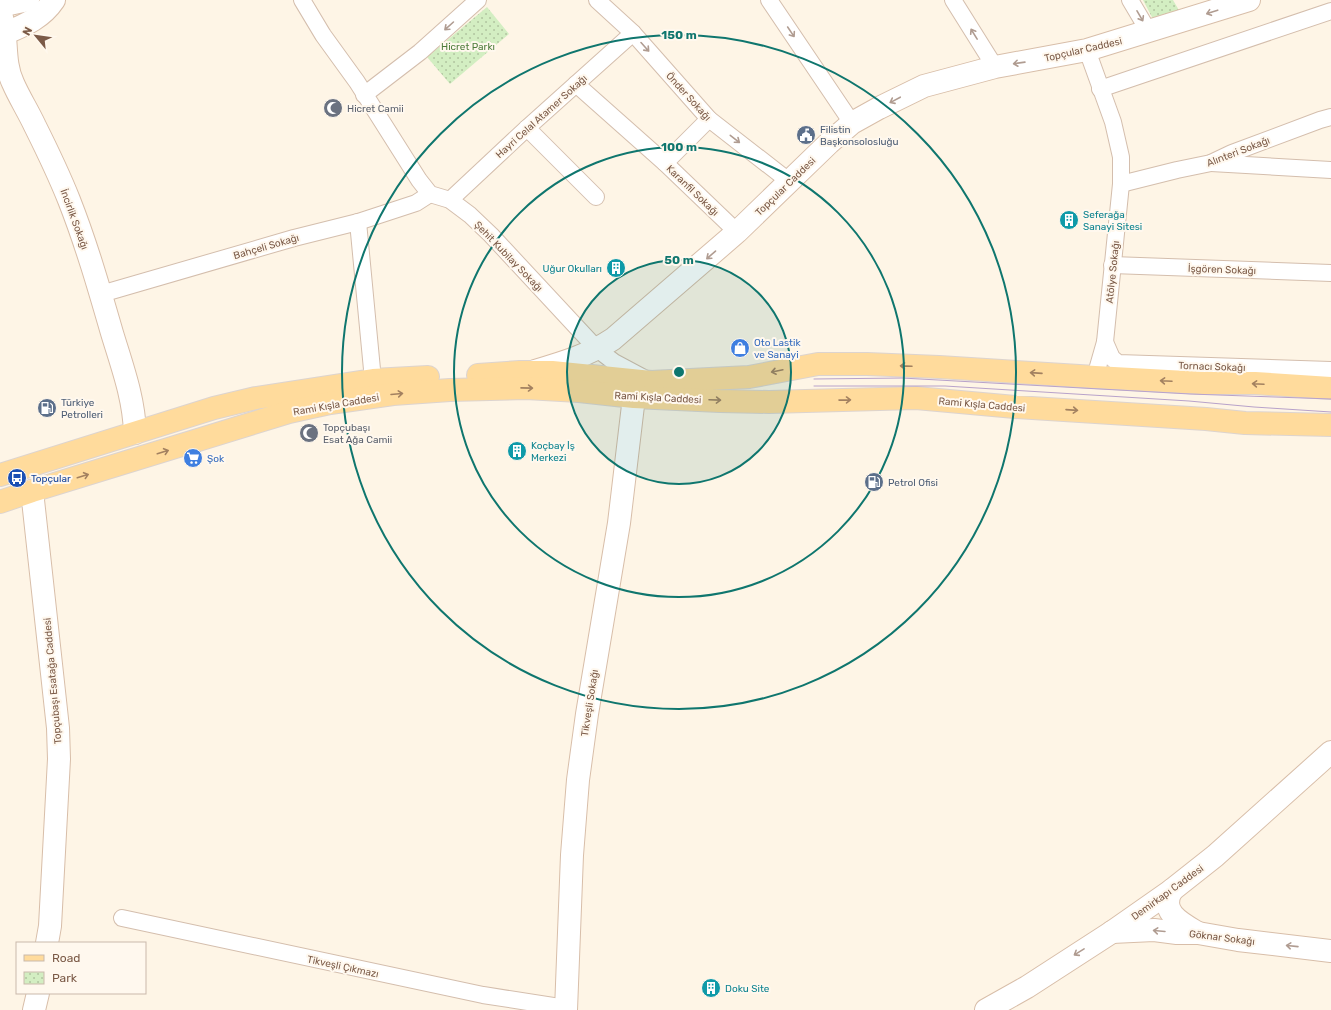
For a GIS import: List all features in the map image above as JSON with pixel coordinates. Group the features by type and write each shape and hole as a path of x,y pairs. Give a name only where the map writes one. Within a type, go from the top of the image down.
{"main road":[{"name":"Rami Kışla Caddesi","path":"0,475 214,408 263,396 373,380 532,372 572,374 651,382 749,377 818,364 867,364 1204,383 1255,383 1331,388"},
{"name":"Rami Kışla Caddesi","path":"0,502 289,412 314,406 360,399 450,390 526,388 579,391 634,397 769,402 916,398 1015,407 1206,419 1244,423 1331,425"},
{"path":"126,463 136,446 135,433"}],"street":[{"path":"0,6 28,0"},
{"path":"6,33 29,23 42,14 54,0"},
{"path":"302,0 323,35 419,180 430,194"},
{"path":"364,95 420,52 478,0"},
{"name":"Önder Sokağı","path":"597,0 633,33 710,119 790,182"},
{"path":"769,0 852,123"},
{"path":"953,0 995,67"},
{"path":"1130,0 1149,32"},
{"name":"Topçular Caddesi","path":"532,372 574,359 613,339 737,232 829,143 852,123 901,96 924,86 995,67 1087,50 1249,0"},
{"name":"İncirlik Sokağı","path":"0,11 6,33 8,68 12,81 36,127 69,200 101,294 130,394 134,415 135,433"},
{"path":"1100,88 1331,11"},
{"name":"Hayri Celal Atamer Sokağı","path":"450,200 527,128 633,33"},
{"name":"Atölye Sokağı","path":"1087,50 1113,122 1121,157 1121,184 1105,342 1095,377"},
{"name":"Karanfil Sokağı","path":"576,84 665,163 737,232"},
{"name":"Alınteri Sokağı","path":"1121,184 1211,163 1232,153 1320,120 1331,118"},
{"path":"665,163 710,119"},
{"path":"527,128 596,197"},
{"path":"1211,163 1331,170"},
{"name":"Bahçeli Sokağı","path":"101,294 272,244 358,222 416,203 430,194"},
{"name":"Şehit Kubilay Sokağı","path":"430,194 450,200 470,215 491,235 597,348 625,369 651,382"},
{"path":"358,222 373,380"},
{"name":"İşgören Sokağı","path":"1112,265 1331,273"},
{"name":"Tornacı Sokağı","path":"1105,342 1112,358 1118,363 1331,370"},
{"name":"Tikveşli Sokağı","path":"566,1009 572,855 578,780 587,714 619,523 634,397"},
{"name":"Topçubaşı Esatağa Caddesi","path":"32,491 58,728 59,758 50,926 47,942"},
{"name":"Demirkapı Caddesi","path":"986,1010 1027,987 1112,932 1172,890 1215,856 1331,752"},
{"path":"1172,890 1168,896 1167,902 1170,911 1180,922 1198,933"},
{"name":"Tikveşli Çıkmazı","path":"122,918 476,994 566,1009"},
{"name":"Göknar Sokağı","path":"1112,932 1154,930 1177,933 1198,933 1238,940 1331,951"},
{"path":"34,1010 38,994"}],"green space":[{"path":"1143,0 1173,0 1180,12 1155,23"},
{"name":"Hicret Parkı","path":"487,7 509,34 450,84 427,57"}],"tram line":[{"path":"814,379 902,378 1190,394 1331,399"},
{"path":"814,386 945,386 1189,401 1331,412"}],"place":[{"name":"Hicret Camii","path":"333,108"},
{"name":"Filistin Başkonsolosluğu","path":"806,135"},
{"name":"Seferağa Sanayi Sitesi","path":"1069,220"},
{"name":"Uğur Okulları","path":"616,268"},
{"name":"Oto Lastik ve Sanayi","path":"740,348"},
{"name":"Türkiye Petrolleri","path":"47,408"},
{"name":"Topçubaşı Esat Ağa Camii","path":"309,433"},
{"name":"Koçbay İş Merkezi","path":"517,451"},
{"name":"Şok","path":"193,458"},
{"name":"Topçular","path":"17,478"},
{"name":"Petrol Ofisi","path":"874,482"},
{"name":"Doku Site","path":"711,988"}]}
